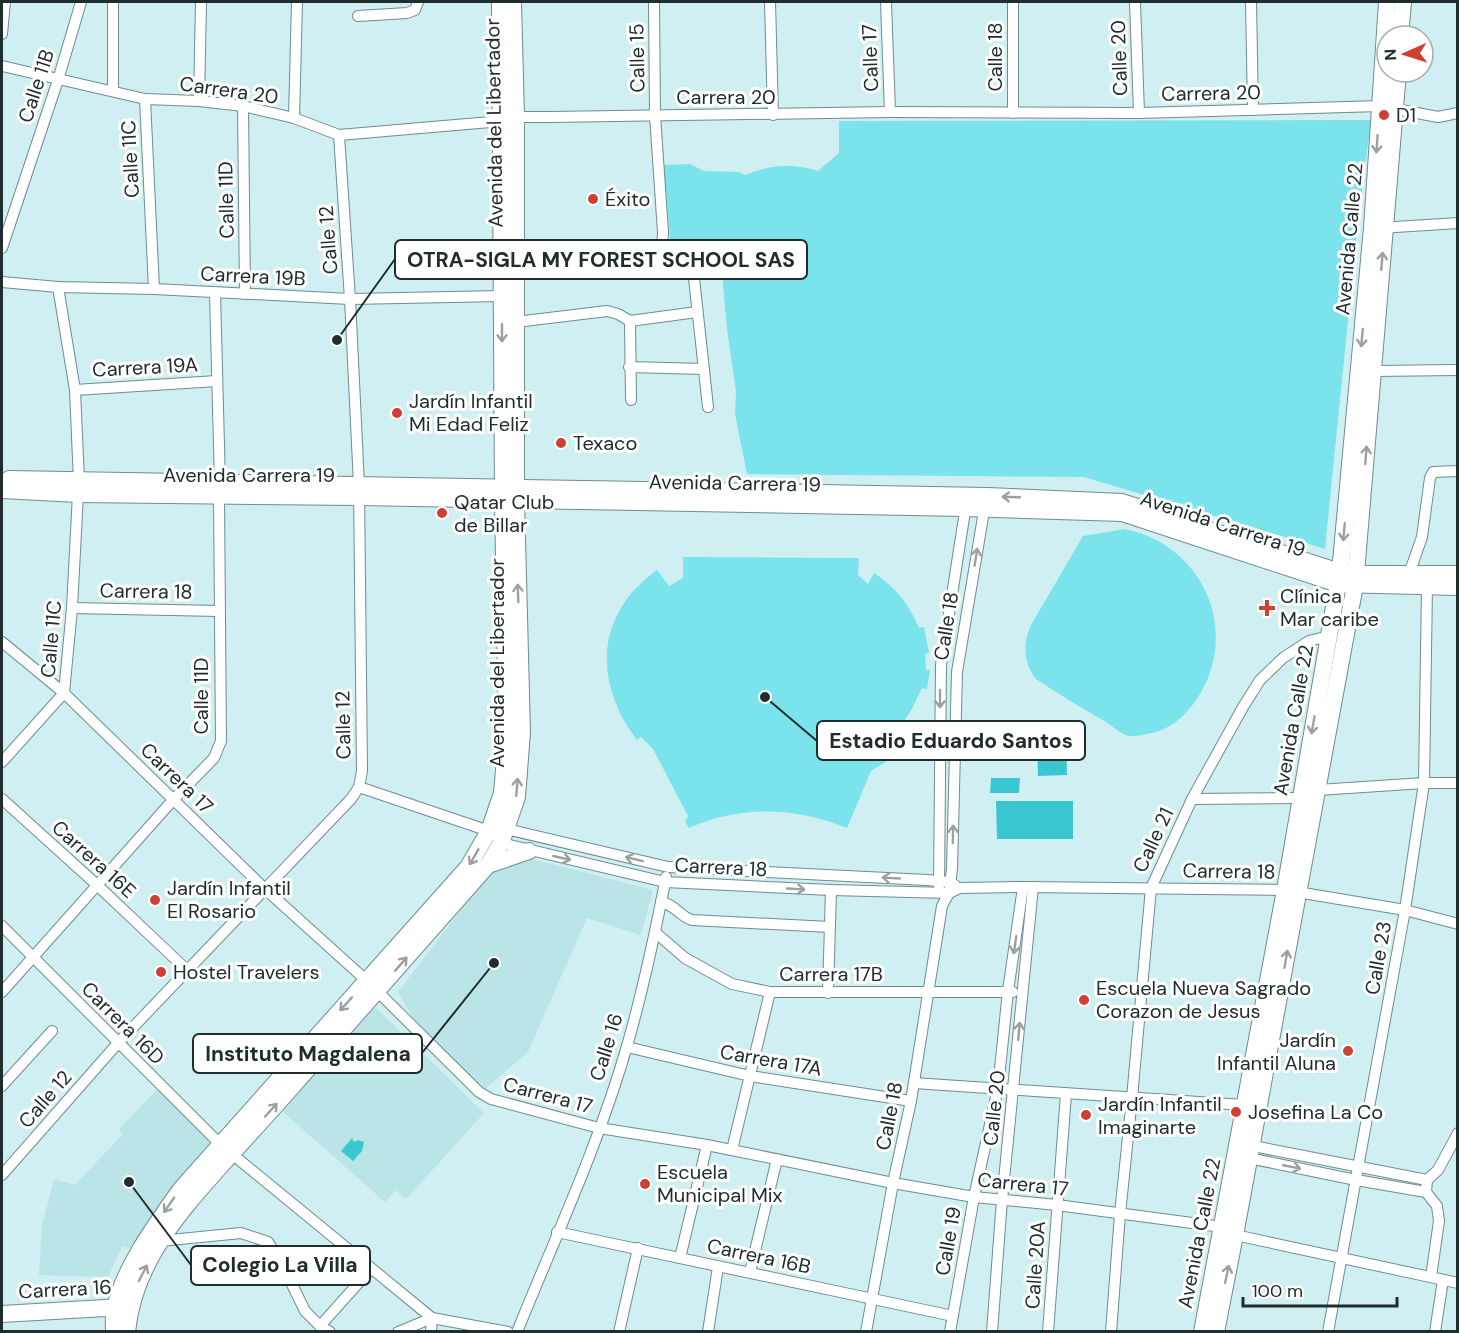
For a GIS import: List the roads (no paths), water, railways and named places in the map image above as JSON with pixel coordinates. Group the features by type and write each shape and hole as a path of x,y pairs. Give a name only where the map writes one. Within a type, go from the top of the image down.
{"main road":[{"name":"Avenida del Libertador","path":"500,2 509,119 516,322 509,494"},
{"name":"Avenida del Libertador","path":"127,1332 122,1307 160,1241 191,1197 226,1149 372,987 488,865 499,834 517,797 522,732 509,494 502,296 513,2"},
{"name":"Avenida Calle 22","path":"1216,1332 1228,1231 1292,891 1301,798 1329,636 1347,579 1387,107 1387,2"},
{"path":"1401,24 1403,2"},
{"name":"Avenida Calle 22","path":"1387,107 1394,84"},
{"name":"Avenida Calle 22","path":"1243,1150 1244,1105 1292,891 1318,790 1373,371 1378,228"},
{"name":"Avenida Carrera 19","path":"2,479 79,488"},
{"name":"Avenida Carrera 19","path":"2,490 79,488 359,491 985,502 1122,513 1347,579 1427,586 1458,586"},
{"name":"Avenida Carrera 19","path":"1347,579 1409,574 1458,574"},
{"name":"Avenida del Libertador","path":"372,987 468,867 499,834"},
{"path":"488,865 530,851"},
{"name":"Avenida del Libertador","path":"114,1332 122,1307 127,1276 149,1233 181,1189 226,1149"},
{"name":"Avenida Calle 22","path":"1202,1332 1228,1231"},
{"name":"Carrera 16","path":"2,1314 122,1307"}],"street":[{"path":"2,34 5,2"},
{"name":"Calle 11B","path":"2,248 58,80 81,2"},
{"path":"113,2 113,90"},
{"path":"199,101 201,2"},
{"path":"294,118 297,2"},
{"path":"358,16 407,13 415,10 418,2"},
{"name":"Calle 15","path":"582,266 658,256 662,252 654,2"},
{"path":"770,2 773,115"},
{"name":"Calle 17","path":"886,2 890,112"},
{"name":"Calle 18","path":"1013,2 1013,113"},
{"name":"Calle 20","path":"1135,2 1139,112"},
{"path":"1251,2 1253,111"},
{"name":"Carrera 20","path":"2,66 145,99 199,101 243,106 294,118 339,135 509,119 656,115 1253,111 1387,107 1438,117 1458,113"},
{"name":"Calle 11C","path":"145,99 154,289"},
{"name":"Calle 11D","path":"243,106 245,294"},
{"name":"Calle 12","path":"2,1175 118,1043 351,799 359,787 362,771 359,491 339,135"},
{"path":"1378,228 1458,223"},
{"path":"692,260 708,407"},
{"name":"Carrera 19B","path":"2,282 58,287 154,289 350,299 502,296"},
{"name":"Calle 11C","path":"2,762 64,693 79,488 75,390 58,287"},
{"name":"Calle 11D","path":"2,992 173,800 214,758 220,741 220,490 215,293"},
{"path":"516,322 607,311 630,321 696,312"},
{"path":"630,321 631,400"},
{"path":"630,367 704,369"},
{"path":"1373,371 1458,370"},
{"name":"Carrera 19A","path":"75,390 217,381"},
{"path":"1409,574 1422,537 1430,478 1433,472 1439,470 1458,471"},
{"name":"Calle 18","path":"866,1332 911,1101 942,906 944,887 941,665 966,502"},
{"name":"Calle 18","path":"944,887 952,869 957,672 985,502"},
{"name":"Calle 23","path":"1328,1332 1405,910 1424,783 1427,586"},
{"name":"Carrera 18","path":"72,608 219,611"},
{"name":"Calle 21","path":"1111,1332 1151,888 1192,799 1260,680 1284,658 1309,641 1329,636"},
{"name":"Carrera 17","path":"2,642 64,693 264,888 372,987 479,1092 491,1099 599,1128 707,1145 893,1184 974,1197 1057,1205 1228,1231 1458,1283"},
{"path":"1318,790 1458,783"},
{"name":"Carrera 18","path":"359,787 499,834 668,867 960,888 1292,891 1405,910 1458,924"},
{"path":"1192,799 1301,798"},
{"name":"Carrera 16E","path":"2,799 188,971"},
{"name":"Carrera 18","path":"499,834 530,851 665,882 831,890 944,887"},
{"name":"Calle 16","path":"516,1332 599,1128 627,1047 656,933 668,867"},
{"name":"Calle 20","path":"998,1088 1008,991 1028,887"},
{"name":"Calle 20","path":"992,1332 1022,992 1028,887"},
{"path":"828,993 831,890"},
{"path":"661,902 676,908 686,918 693,920 830,927"},
{"name":"Carrera 16D","path":"2,926 226,1149 432,1318"},
{"name":"Carrera 17B","path":"656,933 685,958 732,984 770,992 1022,992"},
{"path":"732,1150 770,992"},
{"path":"2,1086 52,1031"},
{"name":"Carrera 17A","path":"627,1047 750,1076 911,1101"},
{"path":"914,1083 1244,1105"},
{"name":"Calle 19","path":"950,1332 974,1197 998,1088"},
{"name":"Calle 20A","path":"1048,1332 1066,1094"},
{"path":"1426,1186 1438,1170 1458,1133"},
{"path":"680,1258 707,1145"},
{"path":"1243,1150 1358,1168 1426,1186 1437,1206 1439,1221 1431,1277"},
{"path":"1243,1150 1356,1180 1426,1186"},
{"path":"750,1272 777,1159"},
{"name":"Carrera 16B","path":"557,1232 953,1316"},
{"path":"160,1241 241,1233 268,1242 284,1268 305,1311 325,1329 371,1269"},
{"path":"619,1332 638,1248"},
{"path":"708,1332 718,1267"},
{"path":"1435,1332 1443,1280"},
{"path":"431,1332 432,1318"},
{"path":"398,1332 432,1318 508,1332"}],"place":[{"name":"D1","path":"1384,115"},
{"name":"Éxito","path":"593,199"},
{"name":"OTRA-SIGLA MY FOREST SCHOOL SAS","path":"337,340"},
{"name":"Jardín Infantil Mi Edad Feliz","path":"397,413"},
{"name":"Texaco","path":"561,443"},
{"name":"Qatar Club de Billar","path":"442,513"},
{"name":"Clínica Mar caribe","path":"1267,608"},
{"name":"Estadio Eduardo Santos","path":"765,697"},
{"name":"Jardín Infantil El Rosario","path":"155,900"},
{"name":"Instituto Magdalena","path":"494,963"},
{"name":"Hostel Travelers","path":"161,972"},
{"name":"Escuela Nueva Sagrado Corazon de Jesus","path":"1084,1000"},
{"name":"Jardín Infantil Aluna","path":"1348,1051"},
{"name":"Josefina La Co","path":"1236,1112"},
{"name":"Jardín Infantil Imaginarte","path":"1086,1115"},
{"name":"Colegio La Villa","path":"129,1182"},
{"name":"Escuela Municipal Mix","path":"645,1184"}]}
